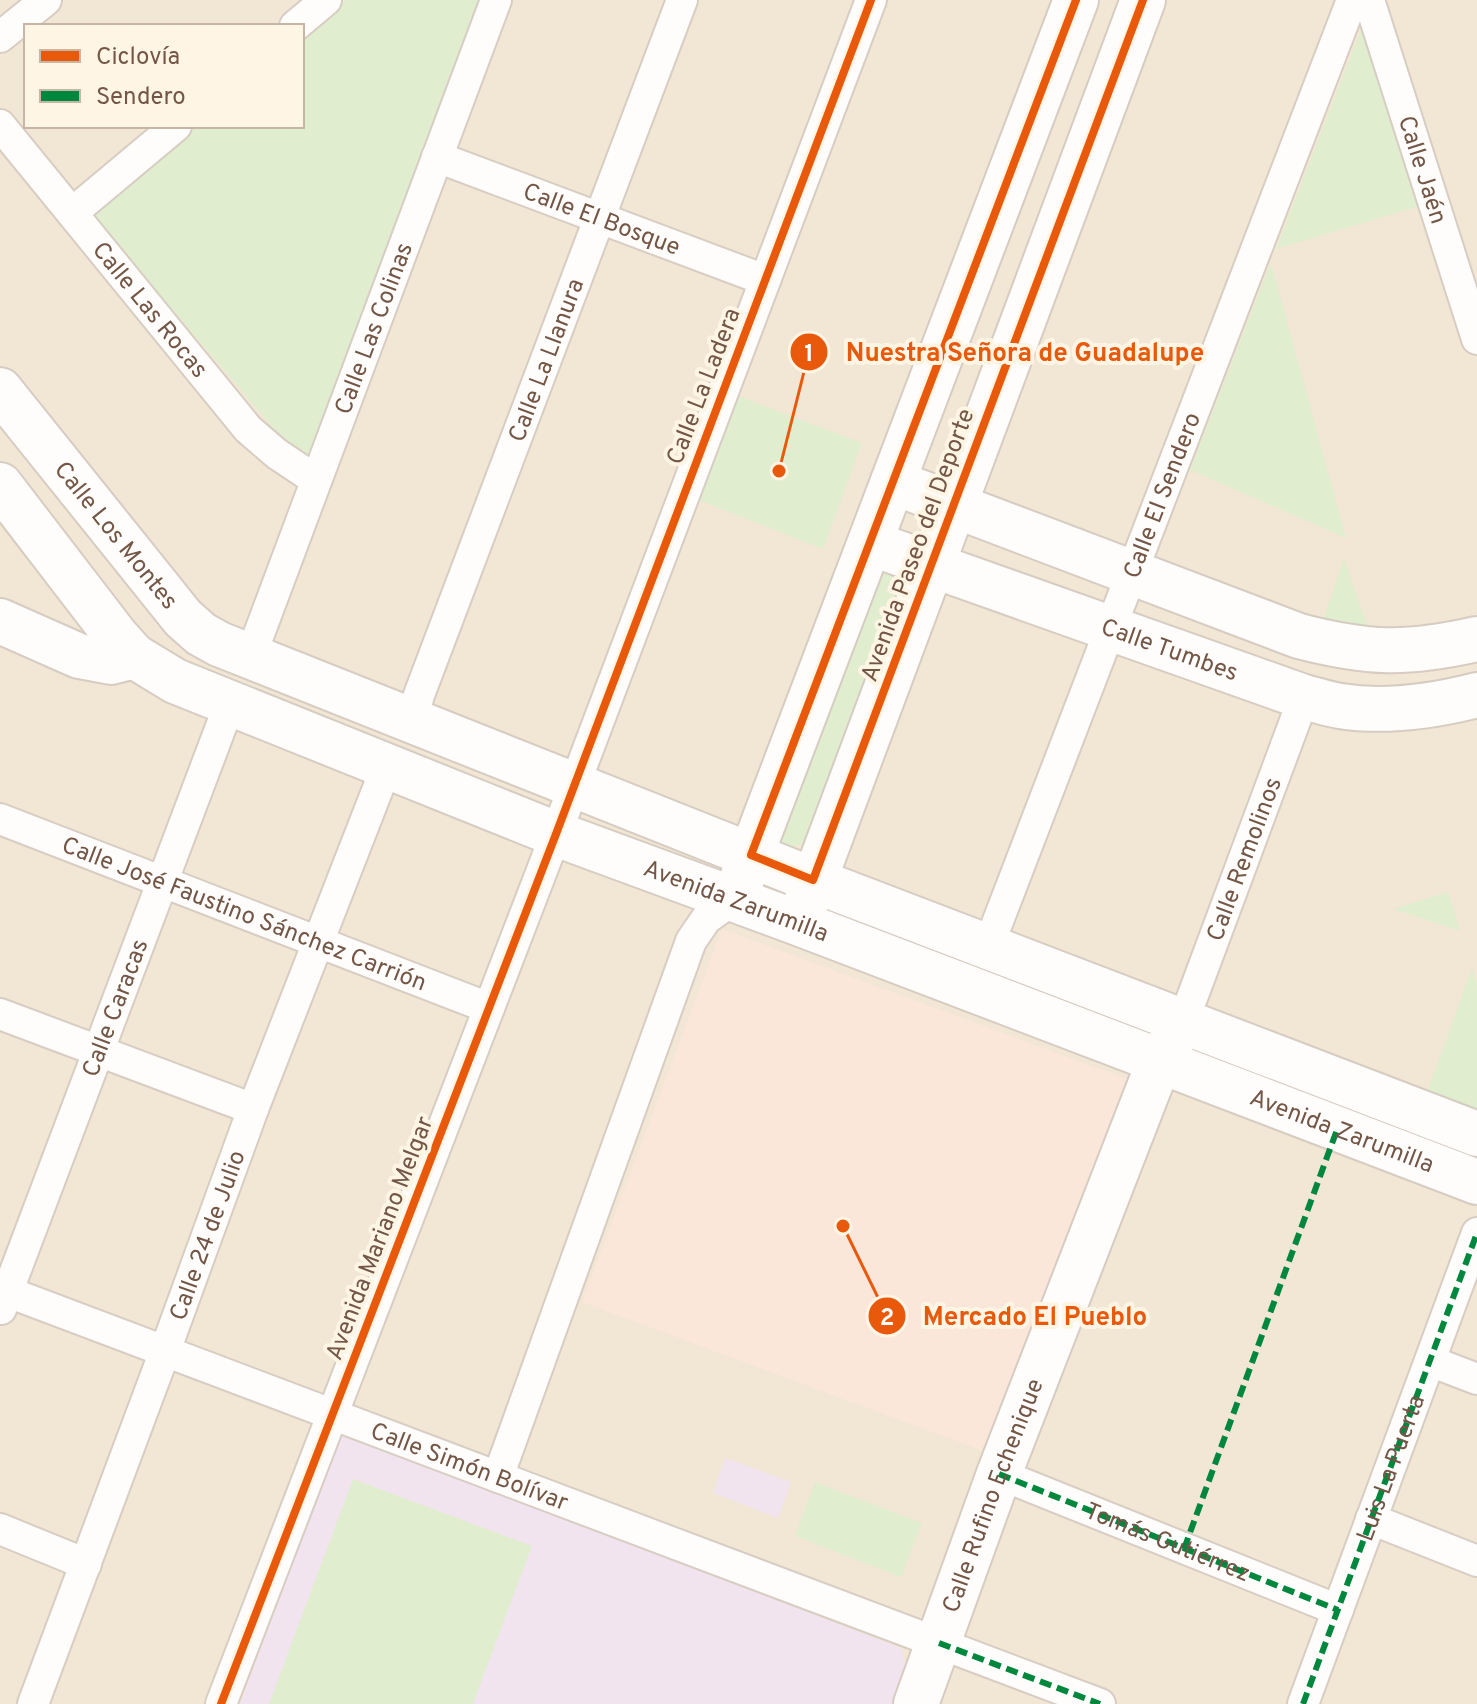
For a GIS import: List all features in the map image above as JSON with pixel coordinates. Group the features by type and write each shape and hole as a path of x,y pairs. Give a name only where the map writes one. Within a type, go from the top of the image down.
{"main road":[{"name":"Avenida Paseo del Deporte","path":"734,899 1076,0"},
{"name":"Avenida Paseo del Deporte","path":"798,923 1143,0"},
{"name":"Calle Los Montes","path":"0,390 183,618 201,634 250,658"},
{"path":"893,482 1299,636 1341,647 1382,651 1417,651 1477,639"},
{"name":"Avenida Zarumilla","path":"0,485 116,636 134,656 175,681 556,834 1477,1182"},
{"name":"Calle Tumbes","path":"870,543 1304,697 1342,707 1417,706 1477,695"},
{"path":"0,621 79,656 111,662 134,656"},
{"name":"Avenida Zarumilla","path":"250,658 813,880 1477,1134"},
{"name":"Calle Rufino Echenique","path":"916,1704 999,1474 1159,1062 1183,1022"}],"street":[{"path":"0,37 46,0"},
{"path":"297,24 326,0"},
{"name":"Calle Las Colinas","path":"250,658 496,0"},
{"name":"Calle La Llanura","path":"412,722 419,695 597,218 682,0"},
{"name":"Calle La Ladera","path":"574,786 871,0"},
{"name":"Calle El Sendero","path":"988,947 1352,0"},
{"name":"Calle Jaén","path":"1369,0 1477,339"},
{"name":"Calle Las Rocas","path":"0,125 248,429 277,454 316,480"},
{"path":"72,213 174,128"},
{"name":"Calle El Bosque","path":"437,157 765,280"},
{"name":"Calle Remolinos","path":"1183,1022 1304,697"},
{"name":"Calle Caracas","path":"2,1297 230,703"},
{"name":"Calle 24 de Julio","path":"33,1704 253,1109 386,768"},
{"name":"Avenida Mariano Melgar","path":"221,1704 574,786"},
{"name":"Calle José Faustino Sánchez Carrión","path":"0,819 489,1008"},
{"path":"498,1477 691,941 706,919 734,899"},
{"path":"0,1014 253,1109"},
{"name":"Luis La Puerta","path":"1303,1704 1477,1233"},
{"name":"Calle Simón Bolívar","path":"2,1297 165,1351 1100,1704"},
{"path":"1430,1361 1477,1379"},
{"name":"Tomás Gutiérrez","path":"999,1474 1338,1610"},
{"path":"1371,1519 1477,1561"},
{"path":"0,1529 86,1564"}],"shaded area":[{"path":"0,0 1477,0 1477,1704 0,1704"},
{"path":"722,929 1132,1081 986,1452 582,1302"},
{"path":"342,1433 901,1648 908,1674 897,1704 240,1704"},
{"path":"725,1458 791,1482 778,1518 713,1493"}],"green space":[{"path":"346,0 483,0 308,455 291,449 92,215 195,128 304,128 304,35"},
{"path":"1371,4 1434,202 1276,249"},
{"path":"1271,262 1346,538 1190,470"},
{"path":"736,395 862,443 823,549 696,499"},
{"path":"1344,559 1369,630 1323,620"},
{"path":"889,572 900,584 803,843 787,849 775,839 878,574"},
{"path":"1448,892 1460,931 1393,909"},
{"path":"1472,968 1477,985 1477,1113 1427,1093"},
{"path":"353,1479 532,1546 473,1704 269,1704"},
{"path":"815,1482 922,1523 901,1577 795,1536"}],"marked path":[{"path":"1184,1549 1338,1127"},
{"path":"1303,1704 1477,1233"},
{"path":"999,1474 1338,1610"},
{"path":"939,1643 1100,1704"}],"cycle path":[{"path":"221,1704 556,834 871,0"},
{"path":"1076,0 751,855 813,880 1143,0"}],"place":[{"name":"Nuestra Señora de Guadalupe","path":"779,471"},
{"name":"Mercado El Pueblo","path":"843,1226"}]}
